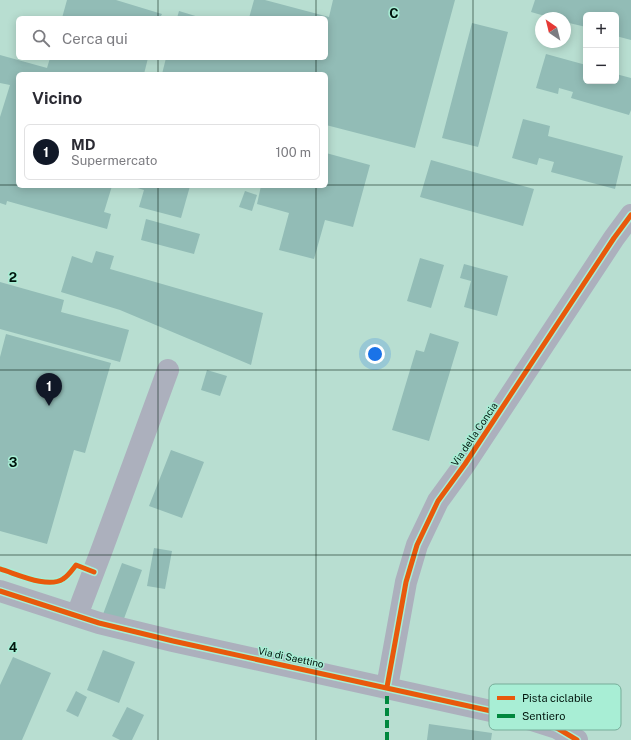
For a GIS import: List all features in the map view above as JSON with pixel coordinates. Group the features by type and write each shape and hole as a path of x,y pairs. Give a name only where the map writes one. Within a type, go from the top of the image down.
{"street":[{"name":"Via della Concia","path":"387,687 406,582 417,546 438,501 465,464 610,244 631,215"},
{"path":"77,615 168,370"},
{"name":"Via di Saettino","path":"0,591 99,623 173,641 489,710"},
{"name":"Via di Saettino","path":"560,730 577,740"}],"building":[{"path":"67,0 116,0 162,14 161,16 63,16"},
{"path":"254,0 265,0 325,16 250,16"},
{"path":"333,0 455,0 415,148 328,126 328,72 162,72 166,60 328,60 328,17"},
{"path":"535,0 631,0 631,40 619,37 619,12 583,12 583,26 571,23 571,12 531,12"},
{"path":"179,11 195,16 178,16"},
{"path":"472,23 508,32 478,147 442,138"},
{"path":"546,54 583,64 583,84 619,84 619,75 631,78 631,110 629,115 571,98 573,92 559,88 558,94 536,88"},
{"path":"0,55 47,68 49,60 148,60 144,72 16,72 16,188 111,188 104,212 111,214 107,229 7,201 6,205 0,203 0,117 10,85 0,83"},
{"path":"523,119 550,126 548,136 623,156 615,189 551,172 554,162 539,158 537,165 512,158"},
{"path":"328,154 370,165 353,227 325,220 314,259 279,250 289,213 257,204 261,188 328,188"},
{"path":"431,160 534,189 523,226 420,197"},
{"path":"138,188 189,188 181,218 139,207 144,190"},
{"path":"245,191 257,195 252,211 239,207"},
{"path":"146,219 200,234 194,254 141,240"},
{"path":"96,251 114,256 110,269 263,313 251,365 120,310 61,292 72,256 92,263"},
{"path":"420,258 444,265 431,308 407,301"},
{"path":"464,264 508,276 497,316 464,307 471,281 460,278"},
{"path":"0,282 64,300 61,312 129,330 120,362 0,329"},
{"path":"430,333 459,342 429,441 392,430 416,350 424,352"},
{"path":"6,334 111,363 85,453 74,450 47,544 0,531 0,357"},
{"path":"207,370 227,376 220,396 201,390"},
{"path":"171,450 204,462 182,518 149,506"},
{"path":"154,548 172,551 165,589 147,586"},
{"path":"122,563 142,570 122,624 102,617"},
{"path":"103,650 135,662 119,703 87,690"},
{"path":"13,657 51,673 22,740 0,740 0,685"},
{"path":"76,691 87,697 78,717 66,711"},
{"path":"127,707 144,715 132,740 120,740 112,736"},
{"path":"429,724 492,733 491,740 427,740"}],"marked path":[{"path":"387,687 387,740"}],"cycle path":[{"path":"387,687 406,582 417,545 438,501 465,464 614,238 631,215"},
{"path":"0,569 41,582 57,582 68,575 76,565 94,572"},
{"path":"0,591 99,623 173,641 489,711"},
{"path":"560,730 577,740"}],"place":[{"name":"MD","path":"49,406"}]}
